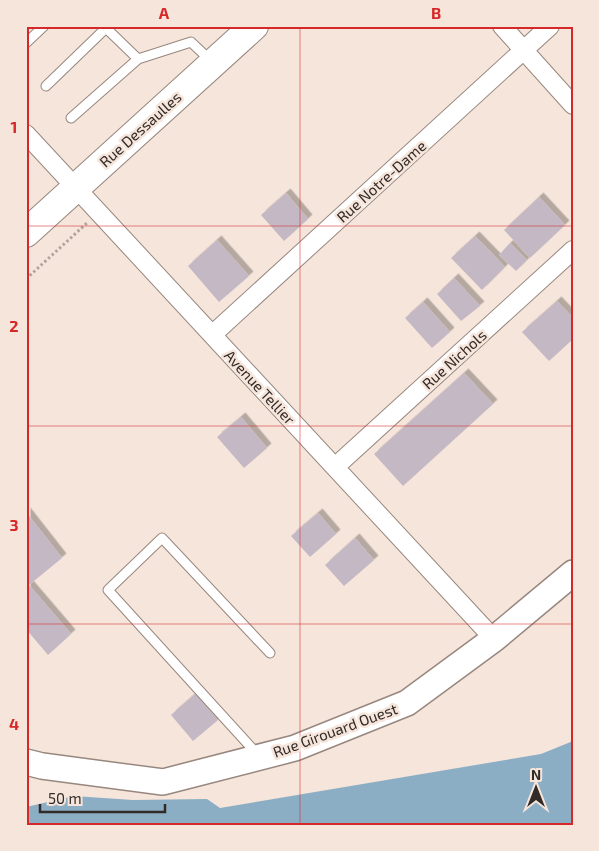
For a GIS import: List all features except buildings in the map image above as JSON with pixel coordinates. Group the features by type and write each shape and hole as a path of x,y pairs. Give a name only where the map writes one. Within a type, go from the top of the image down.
{"main road":[{"name":"Rue Dessaulles","path":"26,233 213,63 248,28"}],"street":[{"path":"502,26 573,105"},
{"name":"Rue Notre-Dame","path":"212,335 550,26"},
{"name":"Avenue Tellier","path":"26,134 494,640"},
{"name":"Rue Nichols","path":"335,467 573,250"},
{"name":"Rue Girouard Ouest","path":"26,762 42,766 163,782 295,748 407,703 494,640 573,573"}],"lane":[{"path":"26,43 44,26"},
{"path":"46,86 105,27 138,59"},
{"path":"71,118 138,59 191,42 213,63"},
{"path":"260,757 108,590 162,538 270,653"}],"path":[{"path":"26,279 99,213"}],"water":[{"path":"573,741 573,825 26,825 26,807 74,796 133,800 207,799 220,808 541,754"}]}
